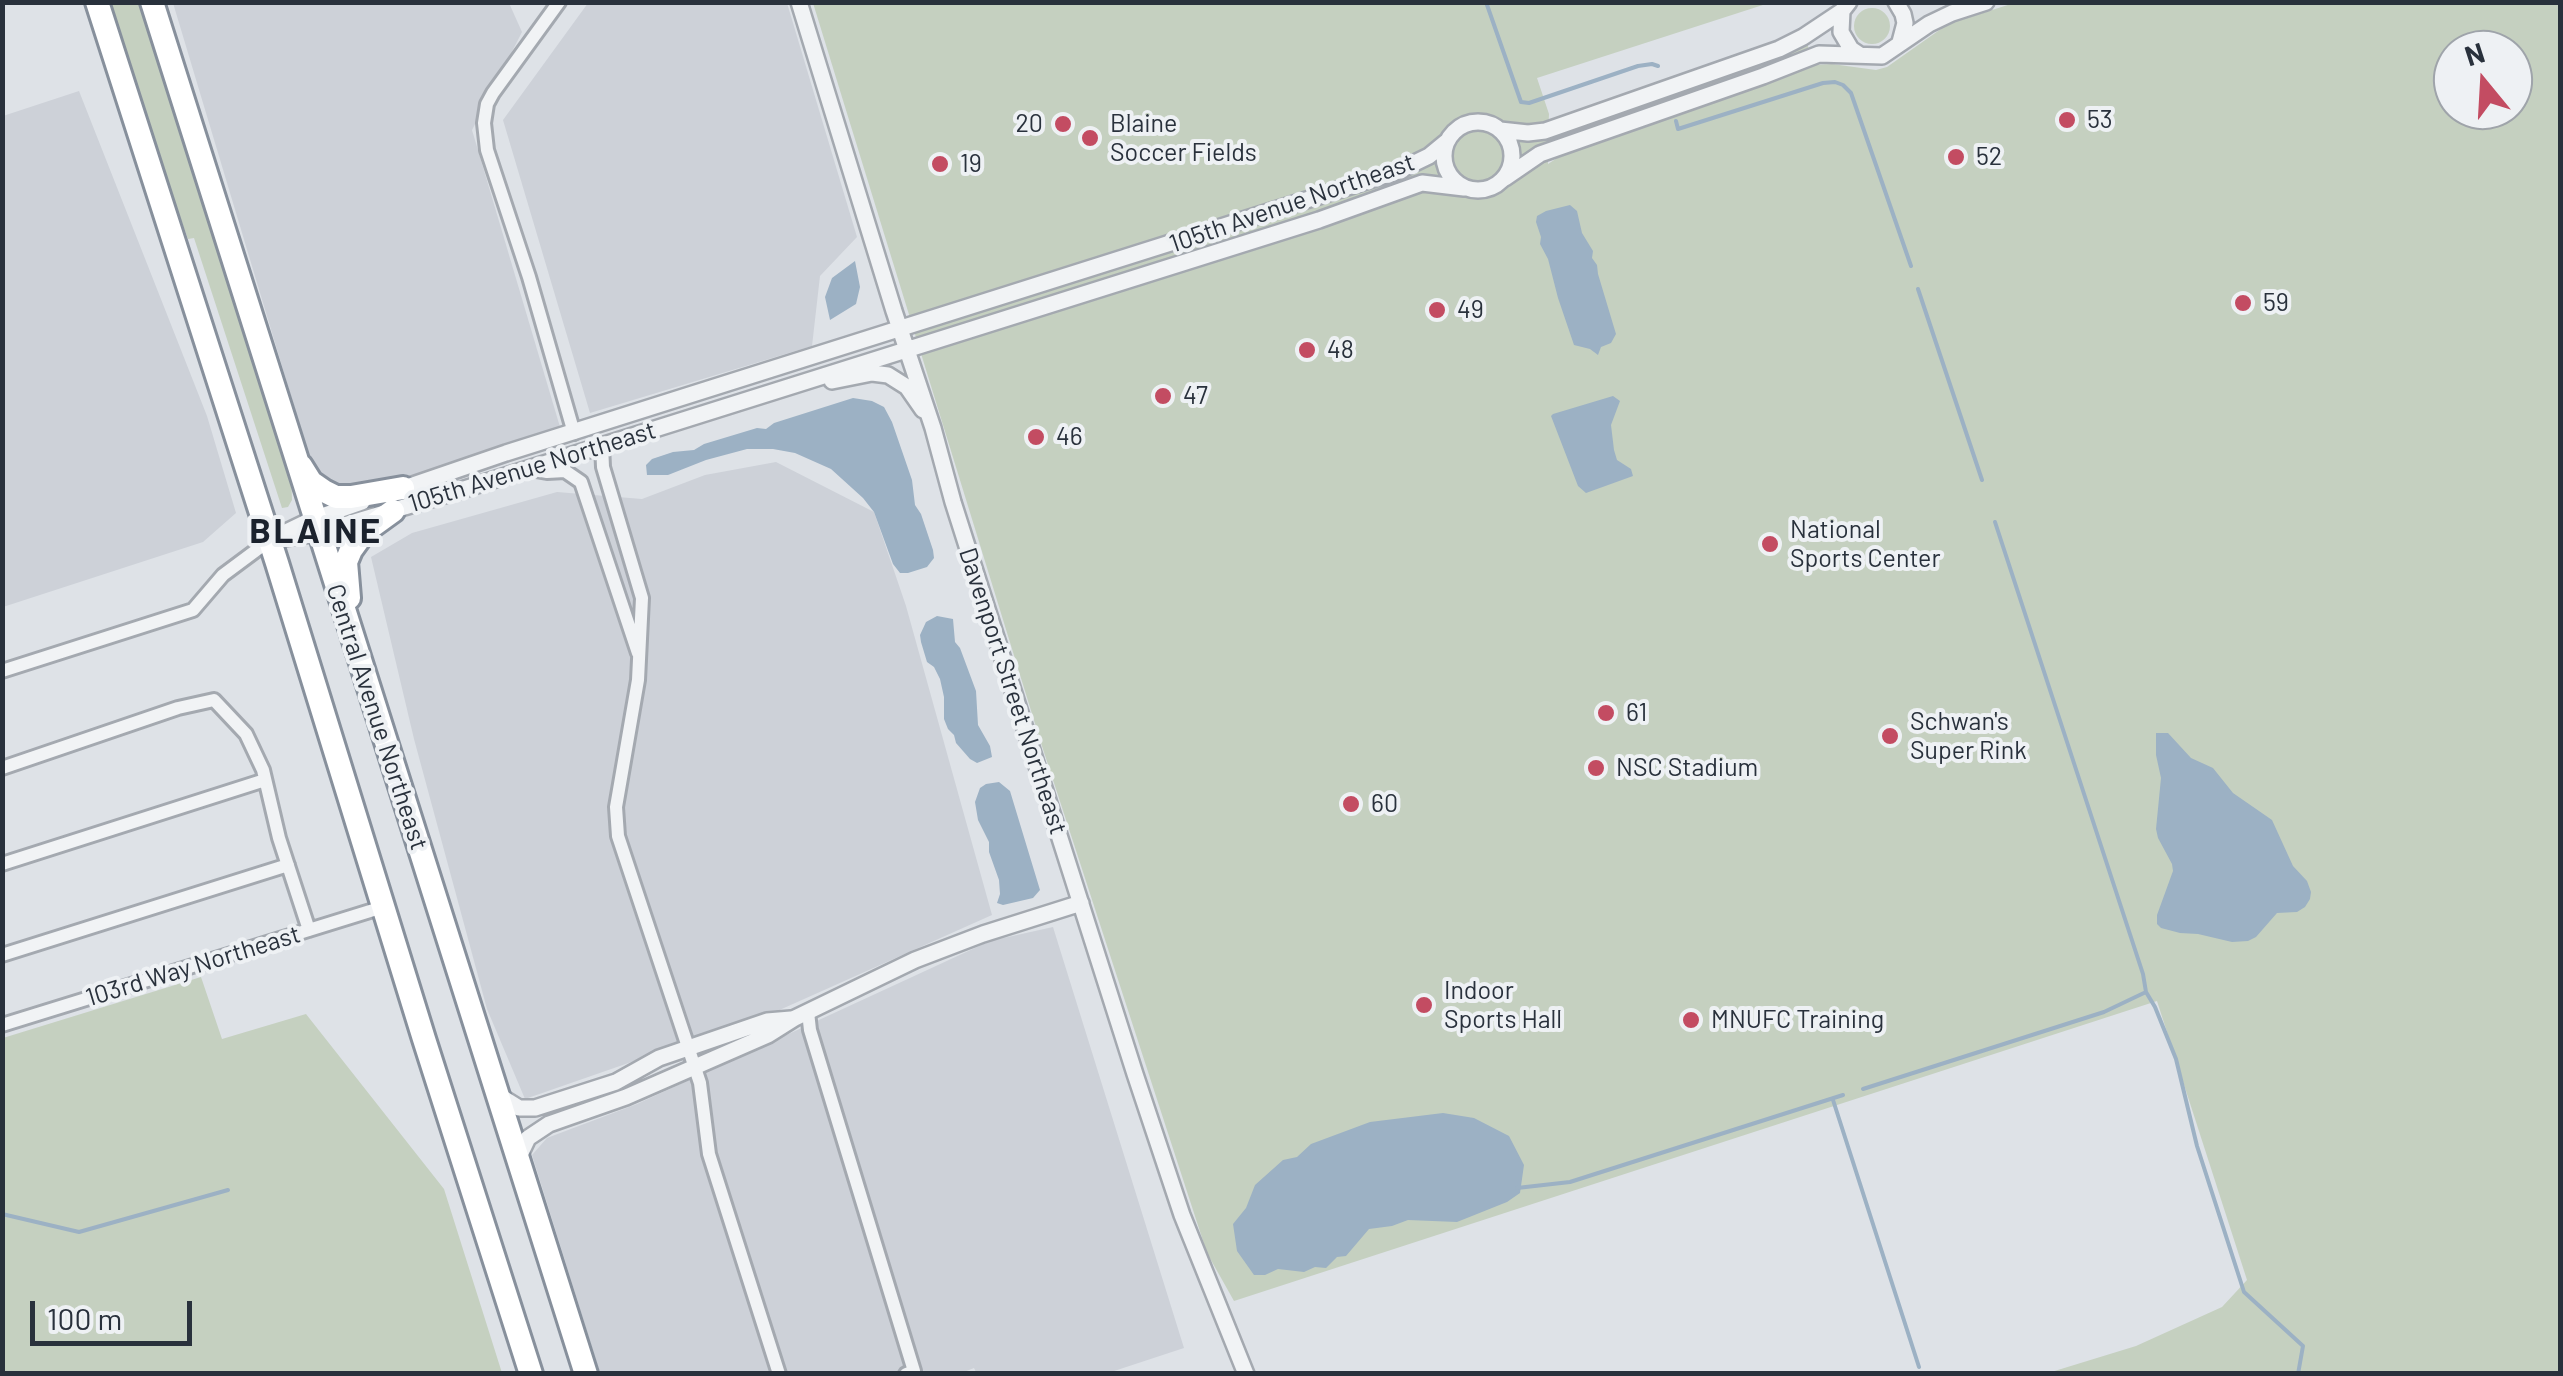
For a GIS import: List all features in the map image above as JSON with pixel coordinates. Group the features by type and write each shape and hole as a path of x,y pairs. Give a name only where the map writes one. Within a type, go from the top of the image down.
{"highway":[{"name":"Central Avenue Northeast","path":"97,2 531,1374"},
{"name":"Central Avenue Northeast","path":"152,2 586,1374"},
{"path":"293,454 312,482 336,496 403,488"},
{"path":"354,641 346,562 364,532 393,511"}],"street":[{"path":"559,2 493,93 484,123 488,150 574,433"},
{"name":"Davenport Street Northeast","path":"800,2 958,518 1182,1215 1246,1374"},
{"path":"1896,2 1905,24 1900,42"},
{"name":"105th Avenue Northeast","path":"270,540 316,526 393,511 1319,220 1422,183 1484,190 1498,185 1540,154 1819,54 1882,56 1941,19 1986,2"},
{"name":"105th Avenue Northeast","path":"316,526 403,488 506,453 1398,170 1430,156 1464,124 1489,123 1500,130 1528,134 1545,130 1779,48 1803,37 1845,7"},
{"name":"105th Avenue Northeast","path":"1845,7 1840,32 1860,55"},
{"path":"1500,130 1512,148 1513,160 1505,178"},
{"name":"105th Avenue Northeast","path":"1446,142 1444,164 1448,174 1464,188"},
{"path":"754,397 872,373 888,375 907,387 933,428"},
{"path":"602,445 603,467 642,598 640,660 616,807 618,836 702,1091 709,1154 778,1374"},
{"path":"528,468 565,471 580,482 640,660"},
{"path":"2,671 193,610 223,575 270,540"},
{"path":"2,768 178,708 214,700 246,734 265,780 309,930"},
{"path":"2,864 265,780"},
{"path":"2,955 288,865"},
{"path":"518,1159 528,1138 550,1124 626,1097 768,1034 915,960 1081,903"},
{"name":"103rd Way Northeast","path":"2,1025 384,906"},
{"path":"498,1095 519,1108 535,1108 616,1082 659,1058 767,1022 801,1015"},
{"path":"801,1015 810,1030 914,1371 906,1374"}],"shaded area":[{"path":"173,3 509,3 522,32 472,130 560,427 408,479 341,487 312,466"},
{"path":"588,3 787,3 857,237 820,276 812,346 590,413 503,120"},
{"path":"79,91 207,416 236,513 203,542 3,607 3,116"},
{"path":"776,462 874,512 906,606 992,915 775,1012 525,1099 487,1009 414,739 371,557 412,533 557,492 642,499 705,475"},
{"path":"1053,927 1184,1348 1105,1374 977,1374 974,1368 959,1374 600,1373 532,1155 547,1138 637,1104 990,941"}],"green space":[{"path":"108,3 142,3 291,474 292,500 288,507 282,508 194,238 188,239 180,217 177,218"},
{"name":"National Sports Center","path":"813,3 1769,3 1537,78 1549,114 1548,136 1808,45 1805,51 1737,79 1548,141 1548,164 1593,134 1763,76 1812,65 1876,70 1887,67 1948,24 2014,3 2560,3 2560,1373 2048,1373 2136,1346 2222,1307 2247,1280 2157,1001 1234,1301 1207,1253 1041,743"},
{"path":"1872,8 1885,13 1890,26 1885,39 1872,44 1859,39 1854,26 1859,13"},
{"path":"201,977 222,1039 306,1014 444,1189 502,1373 3,1373 3,1038"}],"water":[{"path":"1570,205 1577,211 1582,233 1593,251 1616,334 1598,355 1574,345 1540,244 1537,216"},
{"path":"855,261 860,287 856,304 830,320 825,297 832,278"},
{"path":"1613,396 1620,401 1611,425 1614,450 1617,460 1631,469 1633,476 1586,493 1578,486 1551,416"},
{"path":"853,398 884,407 892,422 912,480 915,505 933,550 934,558 927,567 900,573 874,512 863,498 831,469 795,453 747,449 668,475 647,475 646,465 652,459 694,450 757,428 766,429"},
{"path":"937,616 953,619 955,642 976,691 978,725 992,757 977,763 948,729 940,679 927,662 921,642 926,622"},
{"path":"2156,733 2168,733 2191,758 2213,768 2233,793 2272,820 2293,866 2307,881 2311,892 2305,907 2297,912 2277,913 2248,941 2180,933 2157,924 2173,871 2156,829 2161,778"},
{"path":"999,782 1010,791 1040,890 1033,898 1003,905 997,903 999,880 975,802 980,788"},
{"path":"1443,1113 1474,1118 1509,1136 1524,1165 1520,1193 1457,1222 1408,1220 1369,1229 1346,1256 1337,1257 1326,1268 1304,1272 1278,1269 1254,1275 1237,1251 1233,1224 1246,1208 1255,1185 1283,1160 1297,1157 1311,1144 1370,1122"}],"waterway":[{"path":"1486,2 1521,102 1529,103 1638,66 1658,66"},
{"path":"1676,121 1678,129 1823,83 1843,85 1851,93 1911,266"},
{"path":"1918,289 1982,480"},
{"path":"1863,1089 2104,1012 2146,992 1995,522"},
{"path":"2146,992 2176,1059 2197,1146 2244,1292 2303,1346 2298,1374"},
{"path":"1517,1188 1570,1182 1843,1095"},
{"path":"1833,1100 1919,1367"},
{"path":"2,1214 79,1232 228,1190"}],"place":[{"name":"53","path":"2067,120"},
{"name":"20","path":"1063,124"},
{"name":"Blaine Soccer Fields","path":"1090,138"},
{"name":"52","path":"1956,157"},
{"name":"19","path":"940,164"},
{"name":"59","path":"2243,303"},
{"name":"49","path":"1437,310"},
{"name":"48","path":"1307,350"},
{"name":"47","path":"1163,396"},
{"name":"46","path":"1036,437"},
{"name":"National Sports Center","path":"1770,544"},
{"name":"61","path":"1606,713"},
{"name":"Schwan's Super Rink","path":"1890,736"},
{"name":"NSC Stadium","path":"1596,768"},
{"name":"60","path":"1351,804"},
{"name":"Indoor Sports Hall","path":"1424,1005"},
{"name":"MNUFC Training","path":"1691,1020"}],"district":[{"name":"BLAINE","path":"316,531"}]}
